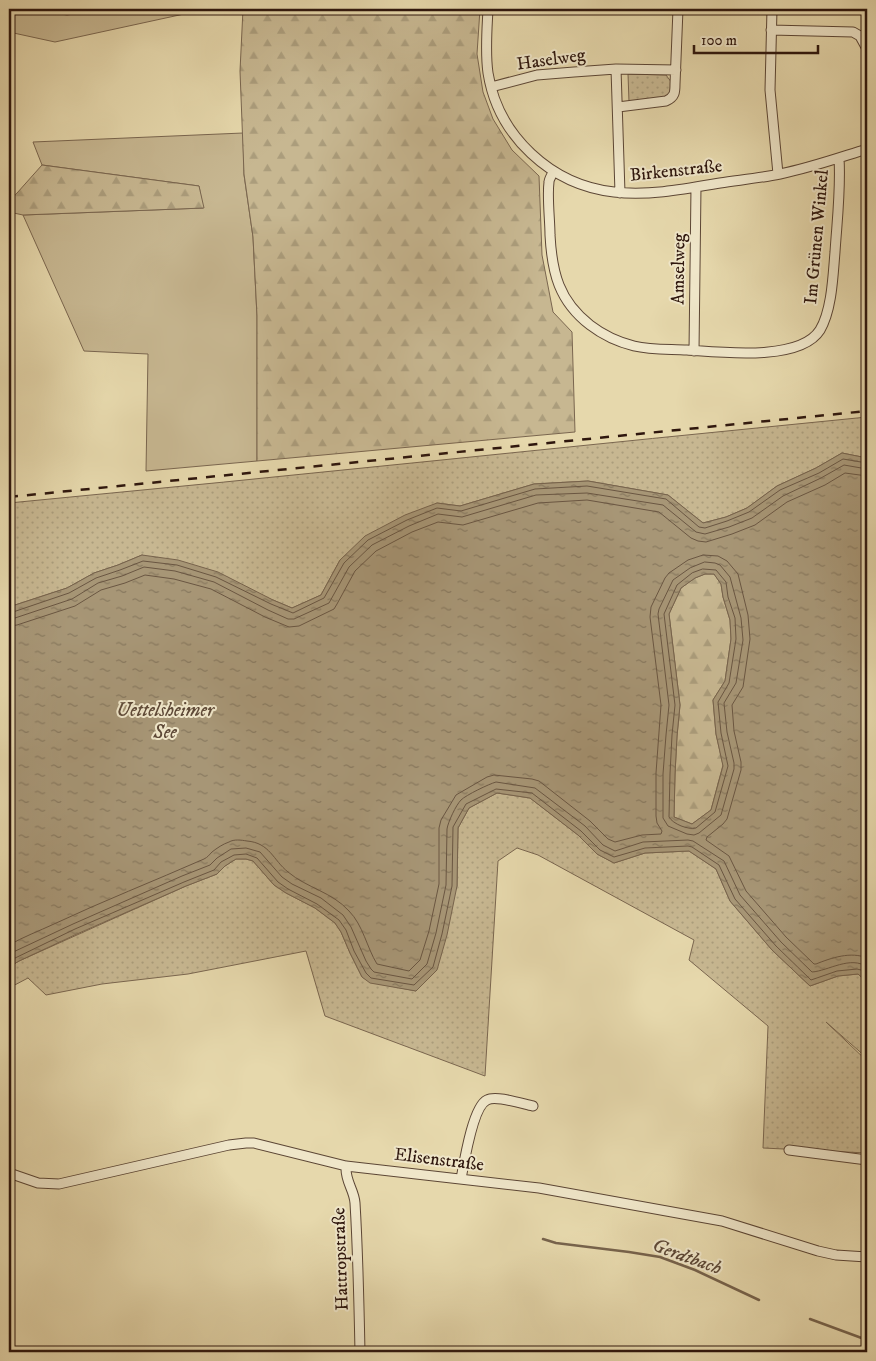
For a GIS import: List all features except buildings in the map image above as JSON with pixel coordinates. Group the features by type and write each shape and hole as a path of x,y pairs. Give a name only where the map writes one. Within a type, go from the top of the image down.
{"street":[{"name":"Birkenstraße","path":"488,9 488,72 491,87 504,118 521,144 540,162 553,172 582,184 597,189 642,193 696,187 778,174 839,158 867,148"},
{"path":"618,106 672,99 675,94 678,9"},
{"path":"772,9 770,90 778,174"},
{"path":"771,30 852,32 860,36 866,47"},
{"name":"Haselweg","path":"491,87 537,75 616,69 676,70"},
{"path":"616,69 620,192"},
{"name":"Im Grünen Winkel","path":"553,172 549,181 552,259 558,284 573,309 593,327 615,340 635,346 742,354 767,353 801,344 820,331 828,306 832,280 837,226 839,158"},
{"name":"Amselweg","path":"694,351 696,187"},
{"path":"461,1179 475,1117 482,1104 488,1099 495,1098 533,1106"},
{"name":"Elisenstraße","path":"9,1173 38,1183 59,1184 220,1147 246,1143 260,1144 346,1166 539,1188 722,1222 836,1256 867,1257"},
{"path":"789,1150 867,1160"},
{"name":"Hattropstraße","path":"346,1166 346,1175 355,1199 359,1274 360,1352"}],"green space":[{"path":"9,9 31,9 67,15 104,9 207,9 55,42 9,32"},
{"path":"243,9 480,9 477,54 483,92 493,119 512,150 539,176 542,255 553,312 572,332 575,432 257,461 257,316 253,237 244,174 240,71"},
{"path":"628,74 666,75 672,83 672,88 668,96 663,99 629,102"},
{"path":"243,133 244,175 253,237 257,316 257,461 146,471 148,354 84,351 23,215 203,208 199,186 42,165 33,142"},
{"path":"42,165 199,186 204,208 23,215 9,212 9,202"},
{"path":"867,417 867,458 842,453 816,468 777,486 747,508 726,517 703,523 668,495 588,481 534,484 460,506 437,503 340,560 321,595 292,608 142,555 94,573 67,588 9,607 9,503"},
{"path":"705,574 714,574 721,584 730,620 731,639 725,681 713,700 716,734 723,765 711,810 692,824 674,817 680,705 669,614 681,588 695,578"},
{"path":"497,793 530,798 578,835 597,854 614,863 645,853 689,851 716,869 730,901 772,950 810,986 838,976 858,974 867,982 867,1058 826,1022 867,1061 867,1153 763,1148 768,1026 689,960 694,940 538,855 517,848 498,861 485,1076 325,1016 306,951 188,974 102,984 46,995 28,978 9,988 9,967 19,961 217,874 236,859 246,859 253,861 274,885 315,908 335,923 362,977 370,982 416,991 457,886 458,828 469,808"}],"water":[{"name":"Uettelsheimer See","path":"842,453 867,458 867,982 858,974 838,976 810,986 772,950 730,901 716,869 689,851 645,853 614,863 597,854 578,835 530,798 497,793 469,808 458,828 457,886 447,935 437,970 416,991 370,983 362,977 335,923 315,908 274,885 253,861 246,859 236,859 217,874 77,934 9,967 9,607 67,588 94,573 142,555 178,560 218,572 292,608 321,595 340,560 365,536 405,515 437,503 460,506 534,484 588,481 668,495 703,523 726,517 747,508 777,486 816,468","holes":["705,574 714,574 721,584 730,620 731,639 725,681 713,700 716,734 723,766 711,810 692,824 674,817 680,705 669,614 681,588 695,578"]}],"waterway":[{"name":"Gerdtbach","path":"543,1239 556,1243 660,1257 695,1270 759,1300"},
{"name":"Gerdtbach","path":"810,1319 867,1340"}],"railway":[{"path":"9,497 867,411"}]}
